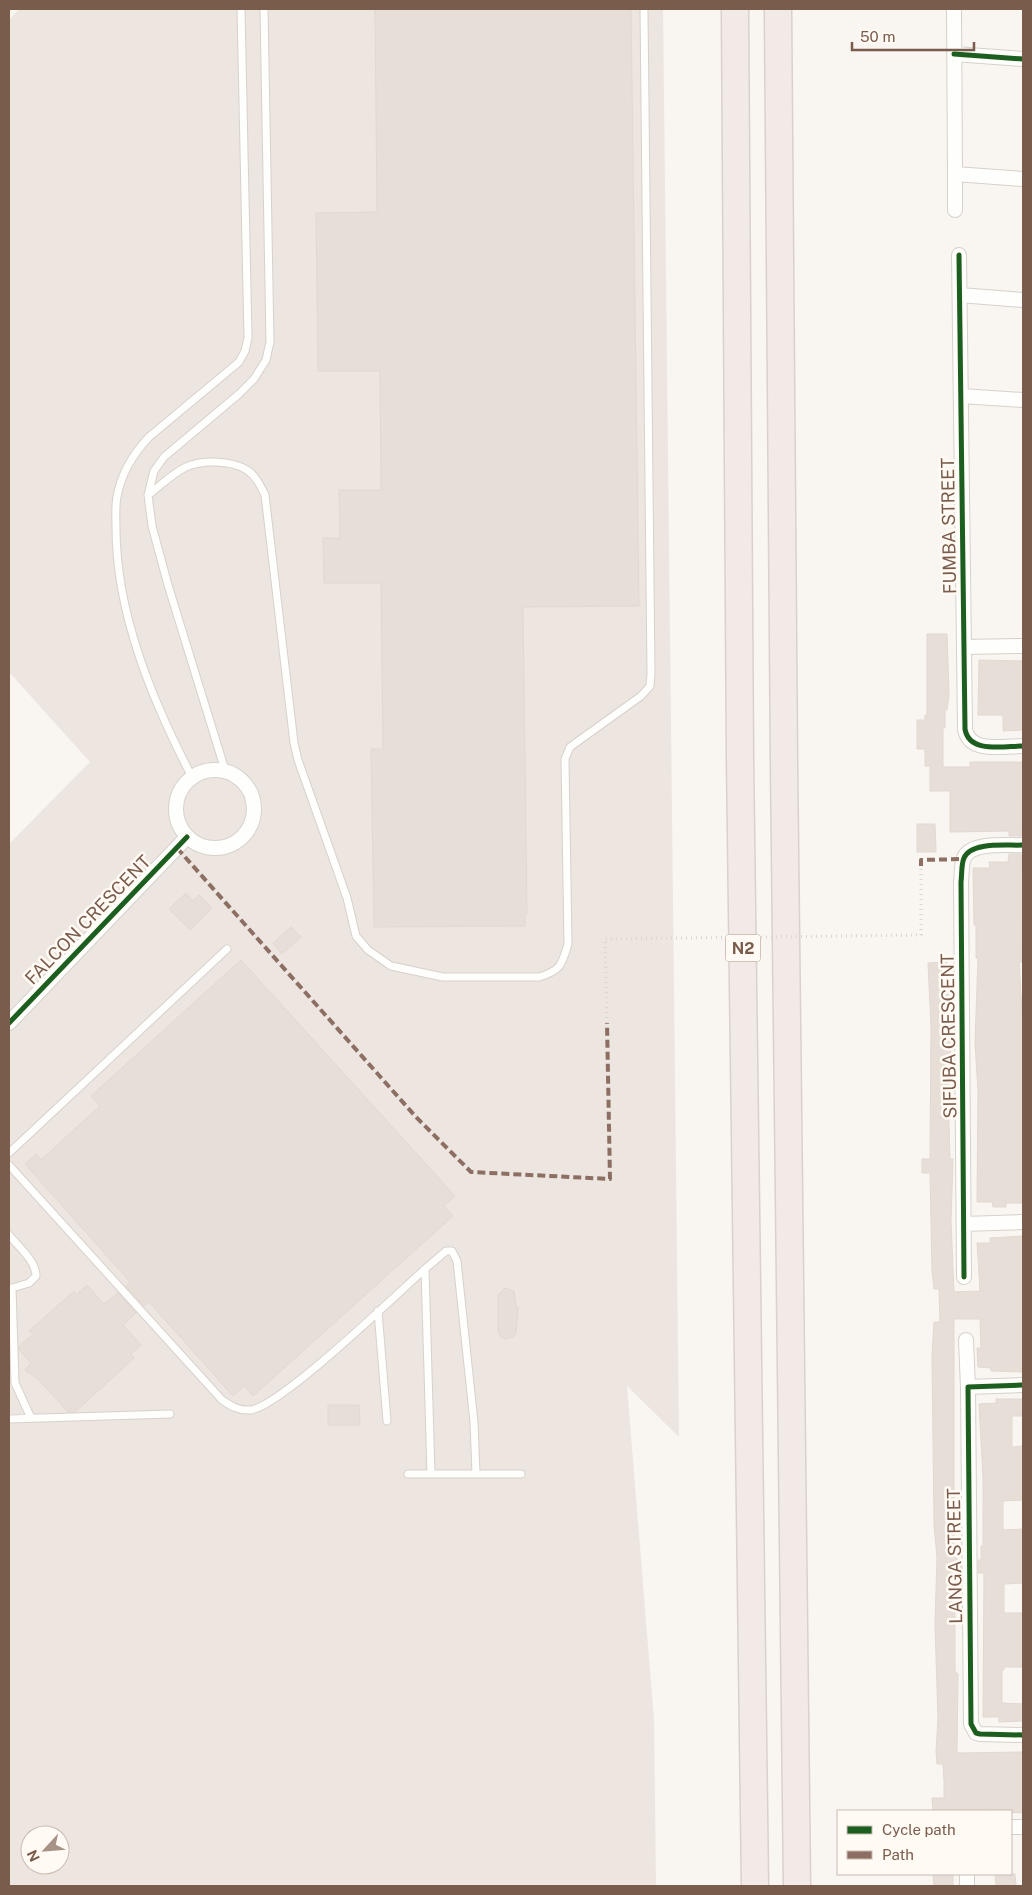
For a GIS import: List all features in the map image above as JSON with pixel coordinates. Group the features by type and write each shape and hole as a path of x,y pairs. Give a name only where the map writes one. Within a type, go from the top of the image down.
{"highway":[{"name":"N2","path":"735,9 740,748 755,1886"},
{"name":"N2","path":"778,9 784,764 797,1886"}],"street":[{"path":"954,9 955,210"},
{"path":"954,54 1023,60"},
{"path":"955,174 1023,179"},
{"name":"FUMBA STREET","path":"959,255 965,729 968,738 979,746 1023,746"},
{"path":"960,295 1023,300"},
{"path":"961,396 1023,400"},
{"path":"964,647 1023,646"},
{"path":"211,769 225,770 237,776 247,786 253,798 254,812 251,825 243,836 233,844 222,848 209,848 197,844 187,837 180,827 176,815 176,802 180,791 192,777 211,769"},
{"name":"FALCON CRESCENT","path":"9,1023 187,837"},
{"name":"SIFUBA CRESCENT","path":"964,1277 961,882 963,859 972,850 980,847 1023,845"},
{"path":"964,1224 1023,1222"},
{"name":"LANGA STREET","path":"966,1340 971,1724 976,1733 980,1734 1023,1735"},
{"path":"968,1386 1023,1385"}],"lane":[{"path":"192,777 163,721 123,599 116,545 117,498 123,477 136,451 149,437 238,362 245,351 248,338 241,9"},
{"path":"225,770 168,585 152,526 148,495 154,472 164,457 239,394 254,379 266,360 270,342 264,9"},
{"path":"148,495 184,468 198,464 224,463 246,469 257,478 264,495 294,743 298,760 347,898 356,936 368,950 391,966 444,977 538,977 553,973 563,962 568,944 565,759 570,747 641,696 650,686 644,9"},
{"path":"9,1153 227,949"},
{"path":"9,1165 222,1400 234,1408 249,1410 270,1402 291,1388 446,1251 452,1251 456,1256 473,1412 476,1474"},
{"path":"9,1235 30,1260 36,1272 36,1276 29,1283 10,1289 15,1384 31,1418"},
{"path":"425,1269 431,1474"},
{"path":"378,1311 387,1421"},
{"path":"9,1419 170,1414"},
{"path":"408,1474 521,1474"}],"path":[{"path":"607,1023 605,939 922,935 921,866"}],"shaded area":[{"path":"19,9 663,9 679,1437 627,1386 654,1720 656,1886 9,1886 9,844 90,762 9,672 9,20"}],"building":[{"path":"375,9 631,9 639,606 523,607 527,914 525,914 525,926 374,927 371,749 383,749 381,583 324,583 323,538 340,538 339,490 381,490 380,371 318,371 316,213 377,212"},
{"path":"927,634 947,634 949,694 947,710 945,710 945,728 943,728 943,767 970,767 970,762 1023,762 1022,836 1009,836 1009,831 950,832 950,791 930,791 930,766 925,766 925,749 917,749 917,720 925,720 925,715 927,715"},
{"path":"979,660 1023,661 1023,730 1003,731 1003,715 978,715"},
{"path":"917,824 935,824 936,852 917,852"},
{"path":"1009,854 1021,854 1023,882 1022,962 1019,962 1023,1027 1023,1203 1006,1203 1006,1207 993,1207 992,1202 977,1202 978,1092 975,1042 978,958 976,958 976,925 974,925 973,868 990,868 989,862 1008,862"},
{"path":"186,893 193,901 199,895 212,908 190,930 169,909"},
{"path":"291,927 301,937 282,954 273,943"},
{"path":"241,960 455,1196 444,1206 453,1216 253,1396 244,1386 233,1396 149,1302 144,1306 126,1286 130,1282 25,1164 36,1154 41,1160 100,1106 91,1096"},
{"path":"947,962 951,1042 948,1091 950,1159 953,1159 951,1221 954,1292 980,1291 977,1243 990,1243 990,1238 1023,1236 1023,1372 991,1371 991,1368 978,1367 977,1348 981,1348 980,1319 954,1319 954,1544 956,1544 957,1560 961,1560 961,1573 955,1573 955,1671 958,1674 957,1753 1023,1752 1023,1813 1012,1812 1012,1810 990,1809 933,1810 932,1798 944,1798 944,1781 943,1764 937,1764 936,1751 938,1719 935,1624 937,1557 934,1525 932,1354 934,1322 940,1322 939,1289 934,1289 932,1271 930,1173 922,1173 922,1159 930,1159 931,1026 928,963"},
{"path":"87,1285 104,1304 118,1293 136,1313 123,1325 141,1345 131,1354 134,1358 75,1412 68,1412 40,1381 25,1370 31,1363 19,1350 19,1347 33,1334 29,1331 74,1291 77,1294"},
{"path":"505,1288 514,1291 516,1307 518,1307 516,1333 514,1336 506,1339 501,1337 498,1332 498,1295"},
{"path":"996,1399 1023,1399 1023,1416 1012,1416 1012,1447 1023,1446 1023,1500 1003,1501 1003,1530 1023,1529 1023,1583 1004,1584 1004,1613 1023,1613 1023,1667 1004,1667 1004,1670 1002,1670 1002,1703 1023,1704 1023,1721 999,1722 999,1717 983,1717 984,1573 978,1573 978,1560 981,1560 981,1546 983,1546 983,1478 979,1404 996,1403"},
{"path":"328,1405 359,1405 360,1425 328,1425"},
{"path":"1015,1874 1016,1886 996,1886 995,1875"},
{"path":"933,1875 953,1875 953,1886 934,1886"}],"marked path":[{"path":"177,848 416,1117 471,1172 610,1179 607,1023"},
{"path":"921,866 921,860 963,859"}],"cycle path":[{"path":"954,54 1023,59"},
{"path":"959,255 965,729 968,737 980,745 988,747 1023,746"},
{"path":"9,1023 187,837"},
{"path":"964,1277 962,864 964,858 974,849 990,846 1023,845"},
{"path":"1023,1385 968,1387 971,1724 976,1733 980,1734 1023,1735"}]}
